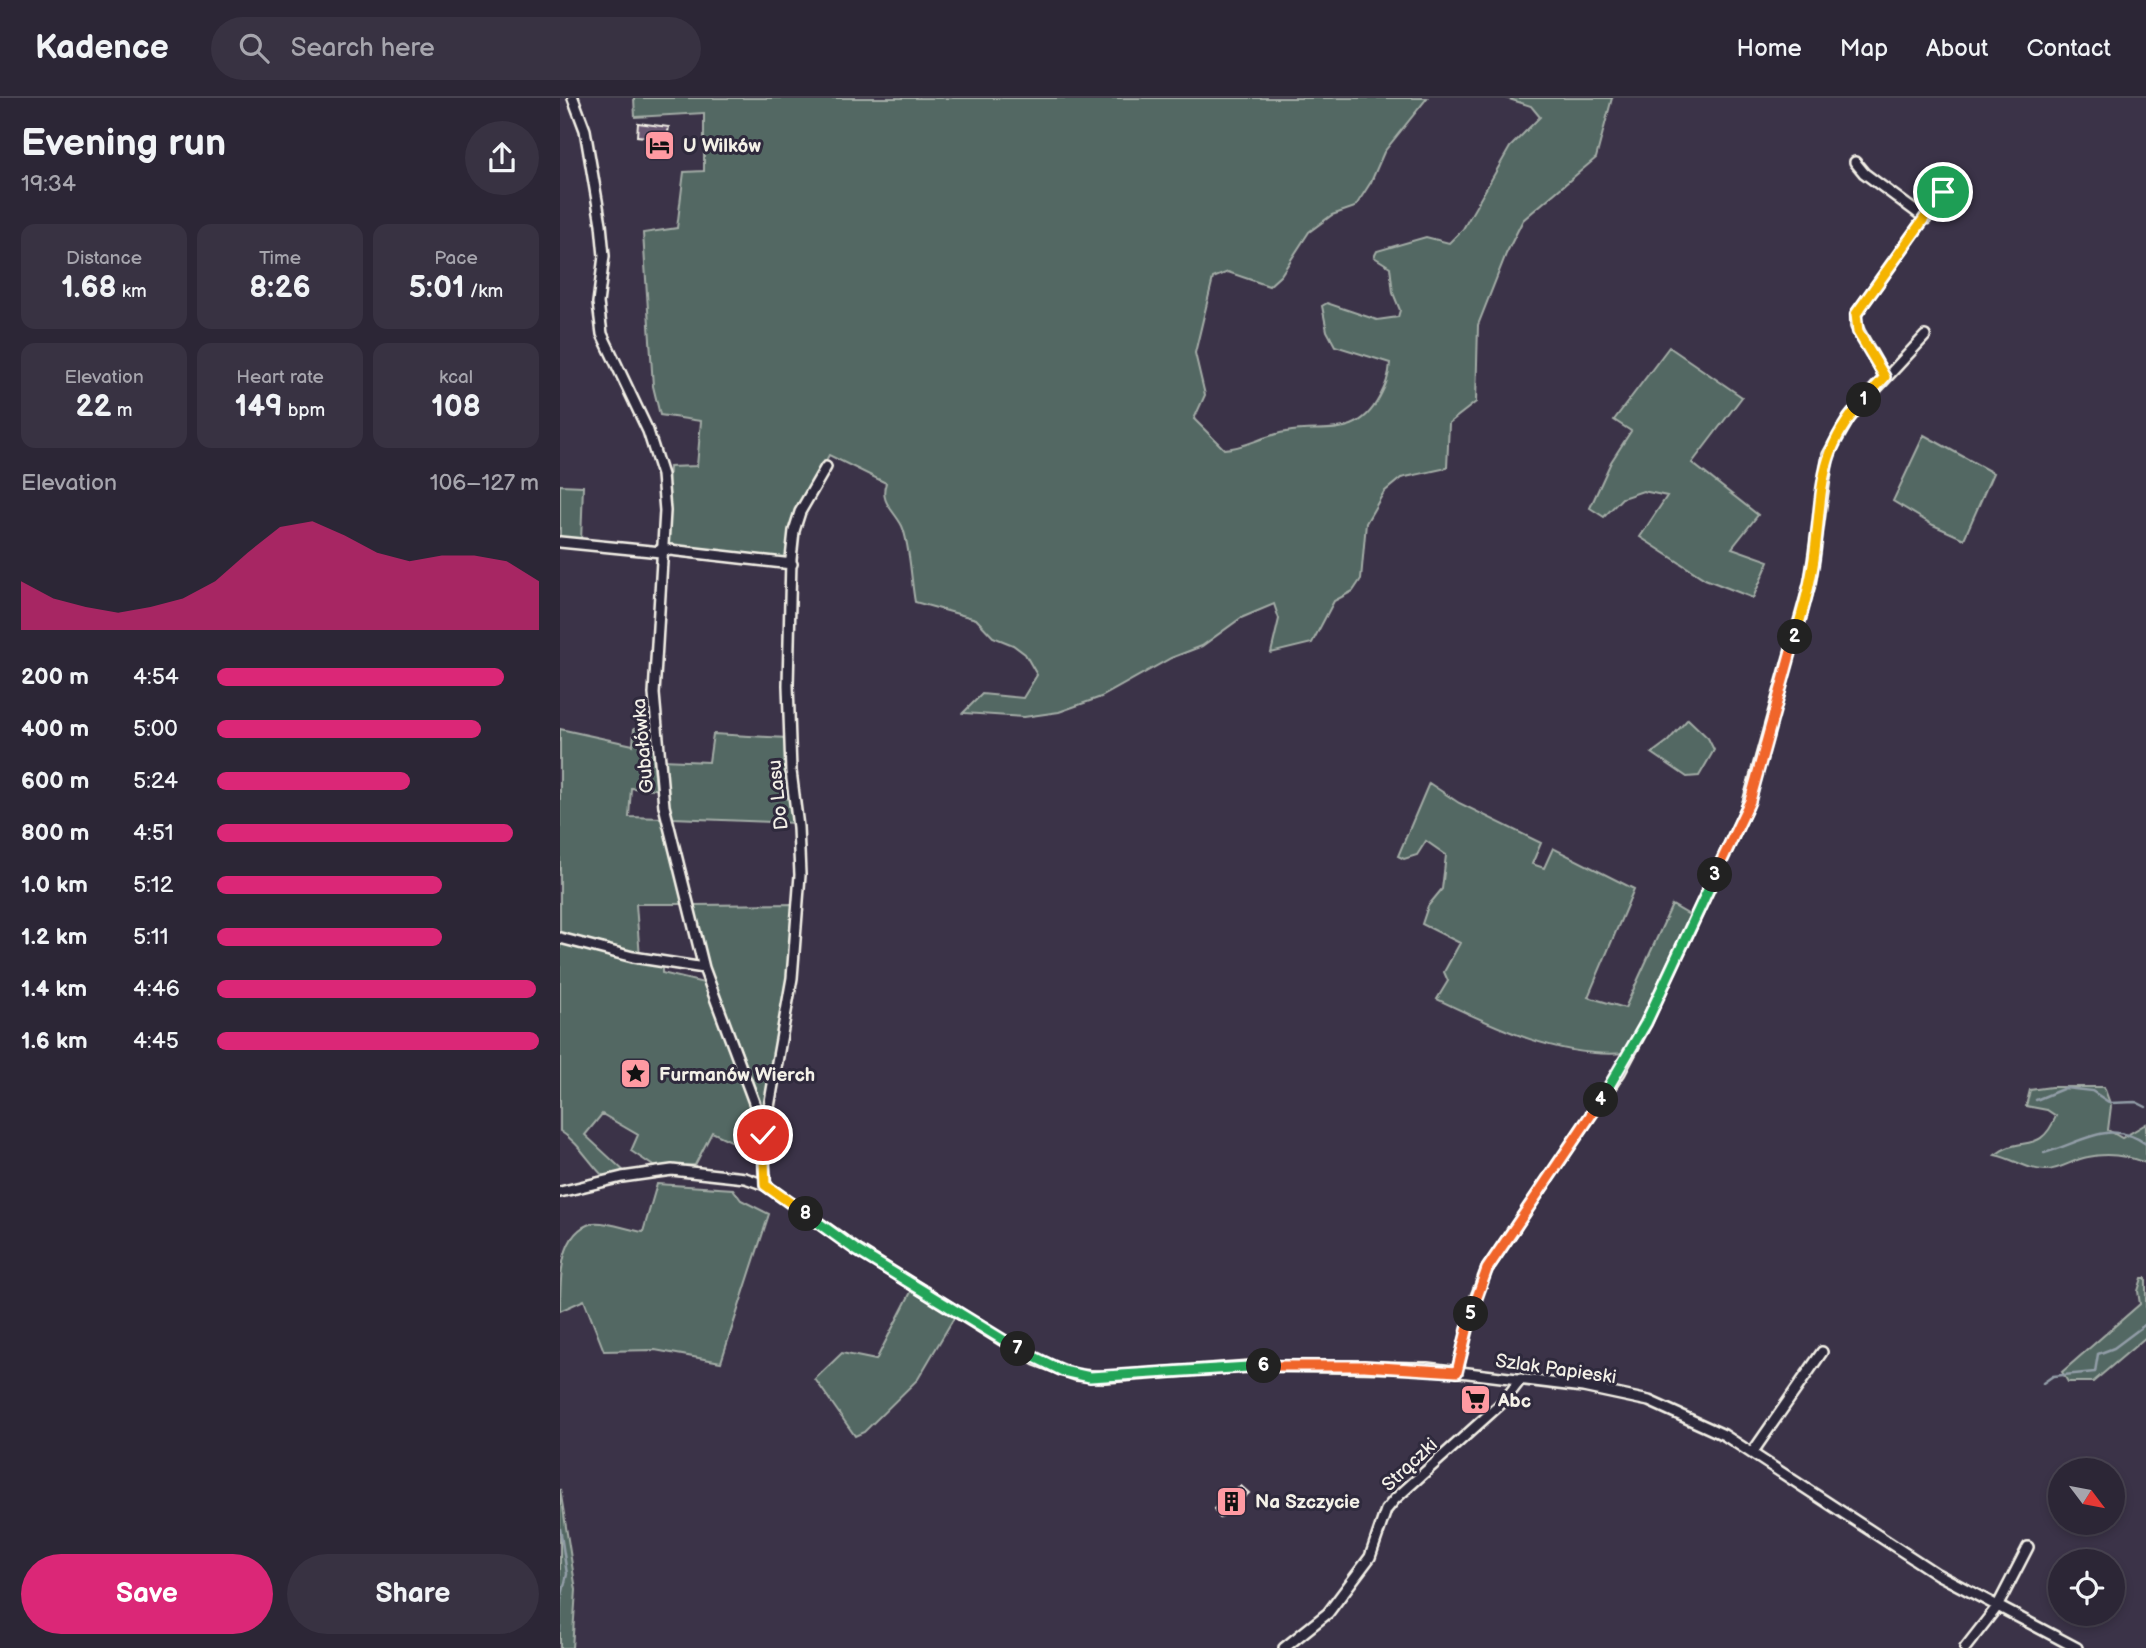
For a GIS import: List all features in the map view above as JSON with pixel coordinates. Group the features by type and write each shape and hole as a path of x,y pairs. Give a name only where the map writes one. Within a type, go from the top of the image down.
{"street":[{"name":"Gubałówka","path":"573,98 585,130 601,224 604,256 598,303 602,334 648,431 662,475 665,511 654,653 658,762 664,806 704,968 762,1124 765,1185"},
{"path":"1856,162 1864,173 1926,219"},
{"path":"1885,377 1858,332 1856,314 1866,296 1926,219 1943,192"},
{"path":"1457,1372 1476,1297 1487,1269 1620,1072 1646,1023 1747,807 1810,583 1828,455 1849,418 1925,336"},
{"name":"Do Lasu","path":"762,1124 769,1107 792,978 798,912 798,827 791,771 788,685 794,531 800,512 826,467"},
{"path":"560,542 792,564"},
{"path":"560,938 633,957 704,968"},
{"path":"560,1192 622,1177 673,1170 727,1174 765,1185"},
{"name":"Szlak Papieski","path":"765,1185 856,1250 1002,1340 1036,1360 1076,1375 1105,1377 1252,1366 1364,1366 1457,1372 1583,1387 1649,1401 1695,1420 1752,1453 1937,1574 2077,1648"},
{"path":"1752,1453 1822,1352"},
{"name":"Strączki","path":"1284,1648 1328,1613 1370,1557 1386,1510 1395,1499 1504,1401 1521,1380"},
{"path":"1965,1648 1997,1606 2028,1548"}],"green space":[{"path":"634,98 1427,98 1384,152 1371,182 1355,207 1332,215 1309,232 1281,275 1269,286 1228,272 1213,278 1195,353 1205,395 1194,419 1224,449 1286,432 1339,428 1361,420 1370,411 1385,385 1390,363 1335,346 1327,331 1322,306 1327,303 1377,320 1398,317 1400,310 1393,293 1390,267 1374,257 1377,251 1426,237 1449,243 1463,229 1510,147 1540,117 1531,106 1506,98 1612,98 1596,158 1523,220 1506,254 1478,325 1476,402 1449,423 1447,468 1401,478 1384,492 1366,523 1361,579 1353,591 1334,601 1312,643 1271,653 1279,619 1274,604 1241,618 1202,646 1171,658 1101,697 1059,712 1024,717 963,713 982,694 1023,698 1037,675 1025,654 1013,645 993,637 976,619 915,602 905,534 886,501 886,483 829,455 798,511 789,569 665,555 669,467 697,466 701,421 660,415 653,386 643,233 677,228 684,172 704,171 704,113 635,117"},
{"path":"1669,347 1742,397 1692,463 1758,515 1732,548 1769,561 1753,598 1705,579 1640,537 1667,496 1643,491 1622,498 1604,517 1590,508 1611,462 1631,431 1614,420"},
{"path":"1924,435 1993,473 1964,539 1933,525 1893,501"},
{"path":"560,485 583,486 581,542 560,540"},
{"path":"1688,719 1708,738 1714,750 1699,776 1687,777 1652,753 1668,741"},
{"path":"560,729 633,745 634,729 651,730 656,789 631,788 629,817 663,818 683,904 636,904 640,958 560,935"},
{"path":"713,734 787,738 795,823 673,818 668,804 663,760 709,762"},
{"path":"1429,783 1459,803 1541,843 1532,864 1544,868 1553,848 1634,889 1588,997 1625,1008 1672,905 1691,916 1626,1053 1602,1054 1553,1046 1505,1030 1437,999 1448,981 1444,972 1460,943 1422,924 1428,906 1442,889 1446,855 1426,841 1417,855 1404,859 1398,856"},
{"path":"796,904 793,951 764,1111 710,970 693,905"},
{"path":"560,941 662,965 662,973 704,983 753,1113 759,1154 712,1132 695,1165 655,1167 631,1151 638,1135 602,1114 585,1135 625,1172 603,1176 578,1146 560,1131"},
{"path":"2051,1087 2104,1087 2111,1106 2108,1130 2122,1138 2146,1124 2146,1163 2103,1155 2083,1158 2046,1170 1995,1155 2004,1149 2037,1140 2050,1128 2056,1116 2047,1110 2026,1106 2030,1090"},
{"path":"657,1184 733,1189 741,1200 769,1214 721,1362 655,1350 604,1351 584,1300 560,1311 564,1257 574,1235 593,1223 611,1224 643,1232"},
{"path":"2142,1278 2146,1278 2146,1337 2093,1382 2068,1382 2062,1372 2140,1304 2138,1291"},
{"path":"912,1290 955,1316 918,1379 864,1432 855,1436 815,1379 842,1353 876,1360"},
{"path":"560,1489 576,1590 572,1648 560,1648"}],"building":[{"name":"U Wilków","path":"638,123 669,127 664,153 655,152 656,138 637,136"},
{"name":"Na Szczycie","path":"1241,1486 1249,1493 1220,1518 1214,1509 1224,1499 1222,1496"}],"waterway":[{"path":"2036,1100 2065,1088 2092,1091 2110,1103 2136,1102 2146,1107"},
{"path":"2044,1153 2108,1133 2120,1133 2146,1144"},
{"path":"2043,1383 2053,1376 2095,1372 2098,1354 2114,1348 2146,1324"},
{"path":"560,1528 567,1574 561,1600 560,1631"}],"place":[{"name":"U Wilków","path":"660,145"},
{"name":"Furmanów Wierch","path":"636,1074"},
{"name":"Abc","path":"1475,1400"},
{"name":"Na Szczycie","path":"1232,1501"}],"route":[{"path":"763,1135 765,1185 856,1250 1036,1360 1063,1371 1090,1377 1252,1366 1364,1366 1457,1372 1476,1297 1487,1269 1620,1072 1646,1023 1750,801 1810,583 1822,480 1828,455 1849,418 1885,377 1858,332 1856,314 1866,296 1926,219 1943,192"}]}
